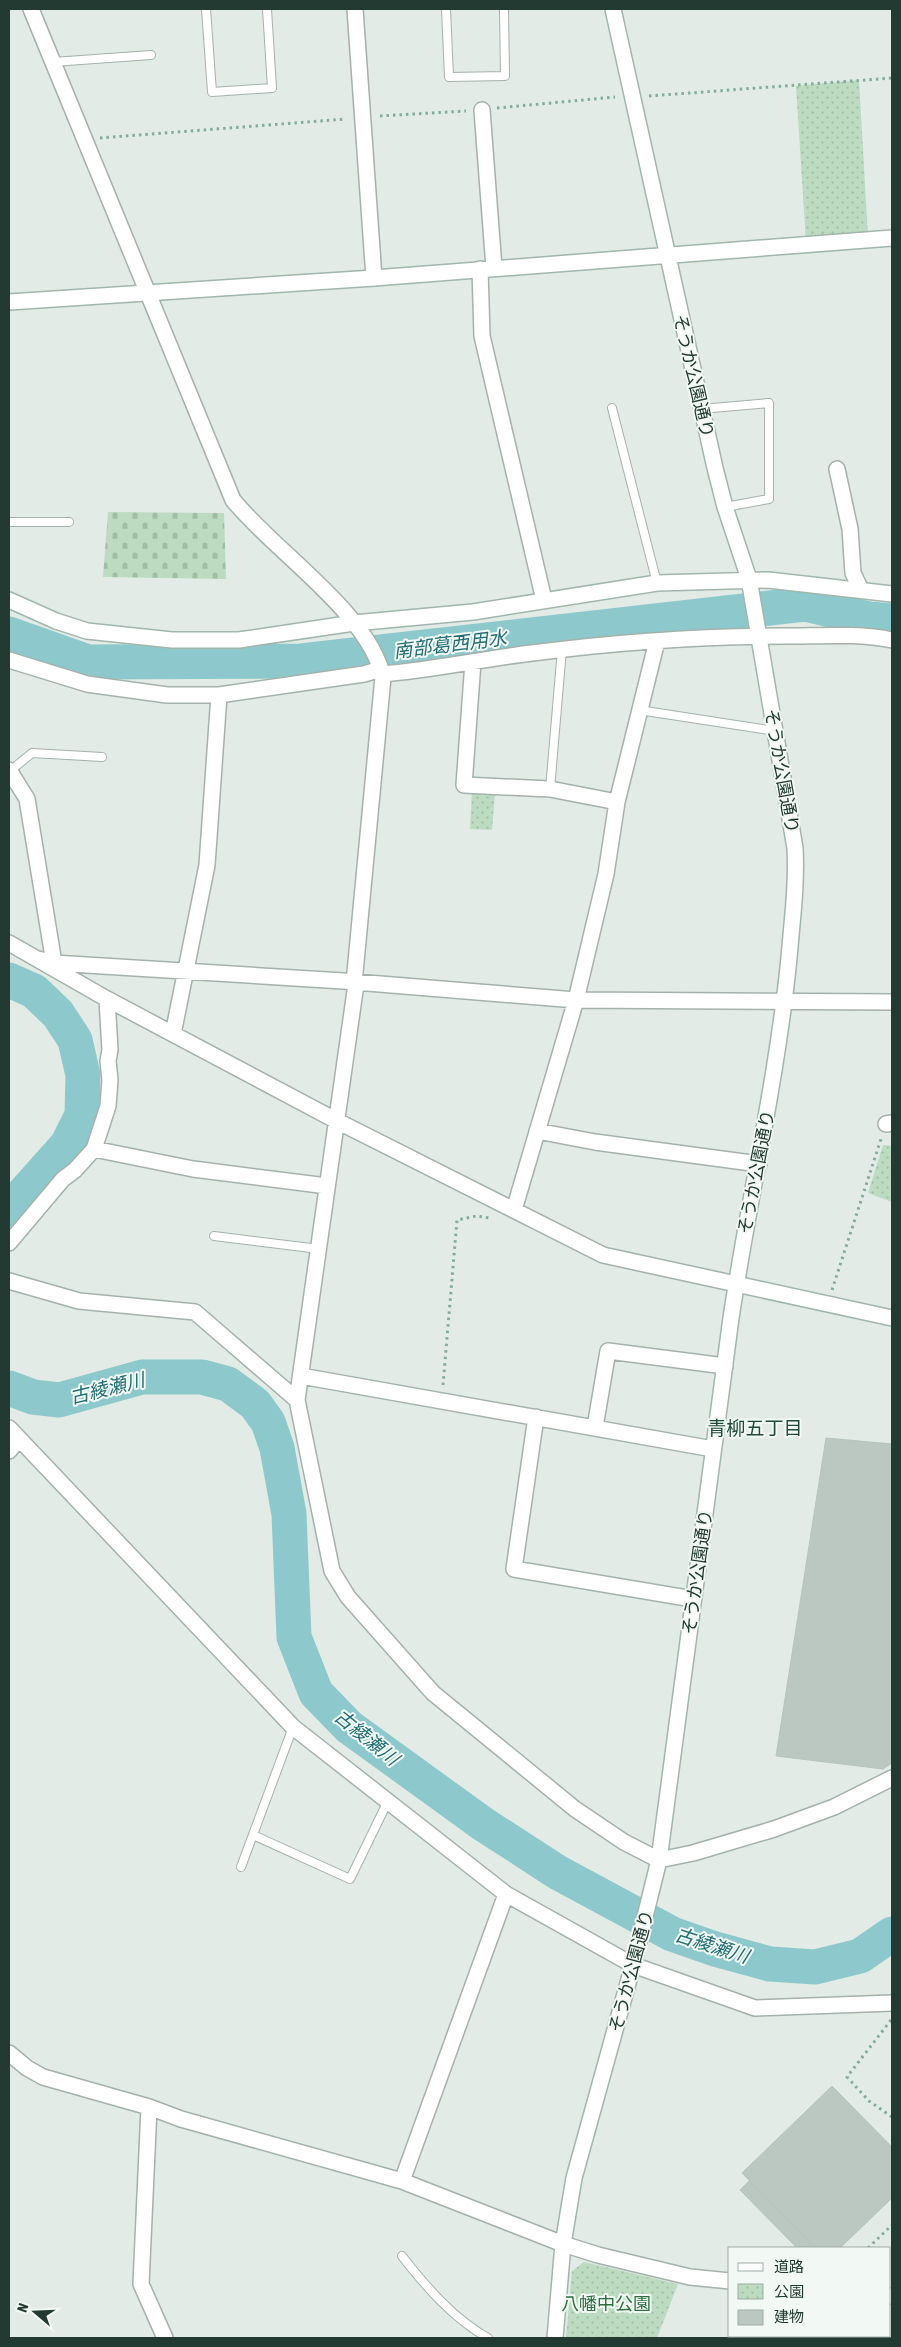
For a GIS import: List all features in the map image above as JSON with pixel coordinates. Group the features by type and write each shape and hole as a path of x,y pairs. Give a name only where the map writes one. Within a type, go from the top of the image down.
{"street":[{"path":"31,9 233,500 251,523 357,626 382,671 355,984 301,1376 296,1400 332,1570 348,1597 433,1692 575,1809 624,1842 659,1860 693,1853 834,1808 892,1778"},
{"path":"356,9 374,278"},
{"name":"そうか公園通り","path":"555,2338 563,2244 574,2178 635,1958 659,1860 743,1236 759,1164 785,1003 797,884 796,848 750,584 725,507 701,409 613,9"},
{"path":"482,110 487,268 482,336 544,600"},
{"path":"9,302 374,278 892,238"},
{"path":"837,470 850,529 853,573 861,590"},
{"path":"9,600 56,621 87,631 172,640 239,640 473,612 657,583 750,584 861,590 892,594"},
{"path":"9,660 87,684 117,690 167,695 219,696 382,671 473,662 562,649 759,631 892,640"},
{"path":"511,1208 537,1131 576,1000 606,874 618,802 657,641"},
{"path":"473,662 464,785 550,789 618,802"},
{"path":"173,1034 207,865 219,696"},
{"path":"9,770 27,799 54,964"},
{"path":"9,943 107,999 337,1121 603,1255 892,1318"},
{"path":"38,959 54,964 186,971 576,1000 785,1003 892,1002"},
{"path":"9,1244 63,1179 75,1170 94,1149 108,1106 110,1080 108,1061 110,1050 107,999"},
{"path":"537,1131 595,1142 759,1164"},
{"path":"94,1149 193,1169 327,1186"},
{"path":"9,1281 79,1300 195,1312 296,1400"},
{"path":"595,1427 608,1351 725,1366"},
{"path":"301,1376 713,1448"},
{"path":"536,1416 514,1569 693,1599"},
{"path":"9,1451 14,1433"},
{"path":"14,1433 293,1727 506,1894 635,1958 755,2008 892,2003"},
{"path":"402,2181 506,1894"},
{"path":"9,2053 28,2068 43,2076 150,2107 181,2119 402,2181 563,2244 598,2255 690,2277 728,2281"},
{"path":"150,2107 141,2284 165,2338"}],"lane":[{"path":"206,9 212,92 272,88 267,9"},
{"path":"446,9 449,77 505,76 504,9"},
{"path":"53,62 150,55"},
{"path":"701,409 769,403 769,499 725,507"},
{"path":"612,408 657,583"},
{"path":"9,522 69,522"},
{"path":"550,789 562,649"},
{"path":"639,710 775,731"},
{"path":"9,770 32,753 102,757"},
{"path":"214,1236 319,1249"},
{"path":"241,1867 293,1727"},
{"path":"253,1835 350,1879 388,1802"},
{"path":"402,2256 453,2313 488,2338"}],"path":[{"path":"828,1305 889,1124"},
{"path":"442,1401 457,1220 476,1216 502,1219 511,1208"},
{"path":"892,2018 848,2077 869,2101 892,2117"},
{"path":"869,2247 892,2225"}],"green space":[{"path":"859,80 868,237 806,242 796,86"},
{"path":"108,512 224,513 226,579 103,577"},
{"path":"472,791 495,793 492,830 470,829"},
{"path":"883,1145 892,1146 892,1202 868,1193"},
{"name":"八幡中公園","path":"584,2262 678,2284 657,2338 566,2338 572,2271"}],"building":[{"path":"826,1438 892,1444 892,1763 883,1769 776,1756"},
{"path":"832,2086 892,2147 892,2198 841,2247 814,2247 742,2173"},
{"path":"749,2181 814,2247 796,2247 740,2190"}],"waterway":[{"name":"南部葛西用水","path":"9,634 88,662 301,661 805,604 869,619 892,621"},
{"name":"古綾瀬川","path":"9,980 34,991 58,1014 75,1040 83,1075 82,1115 67,1145 9,1210"},
{"name":"古綾瀬川","path":"9,1388 33,1397 59,1400 142,1377 202,1377 228,1384 255,1404 268,1422 277,1448 289,1514 294,1637 316,1693 349,1727 483,1824 557,1872 672,1934 715,1949 770,1964 815,1967 860,1956 892,1934"}],"district":[{"name":"青柳五丁目","path":"755,1428"}]}
